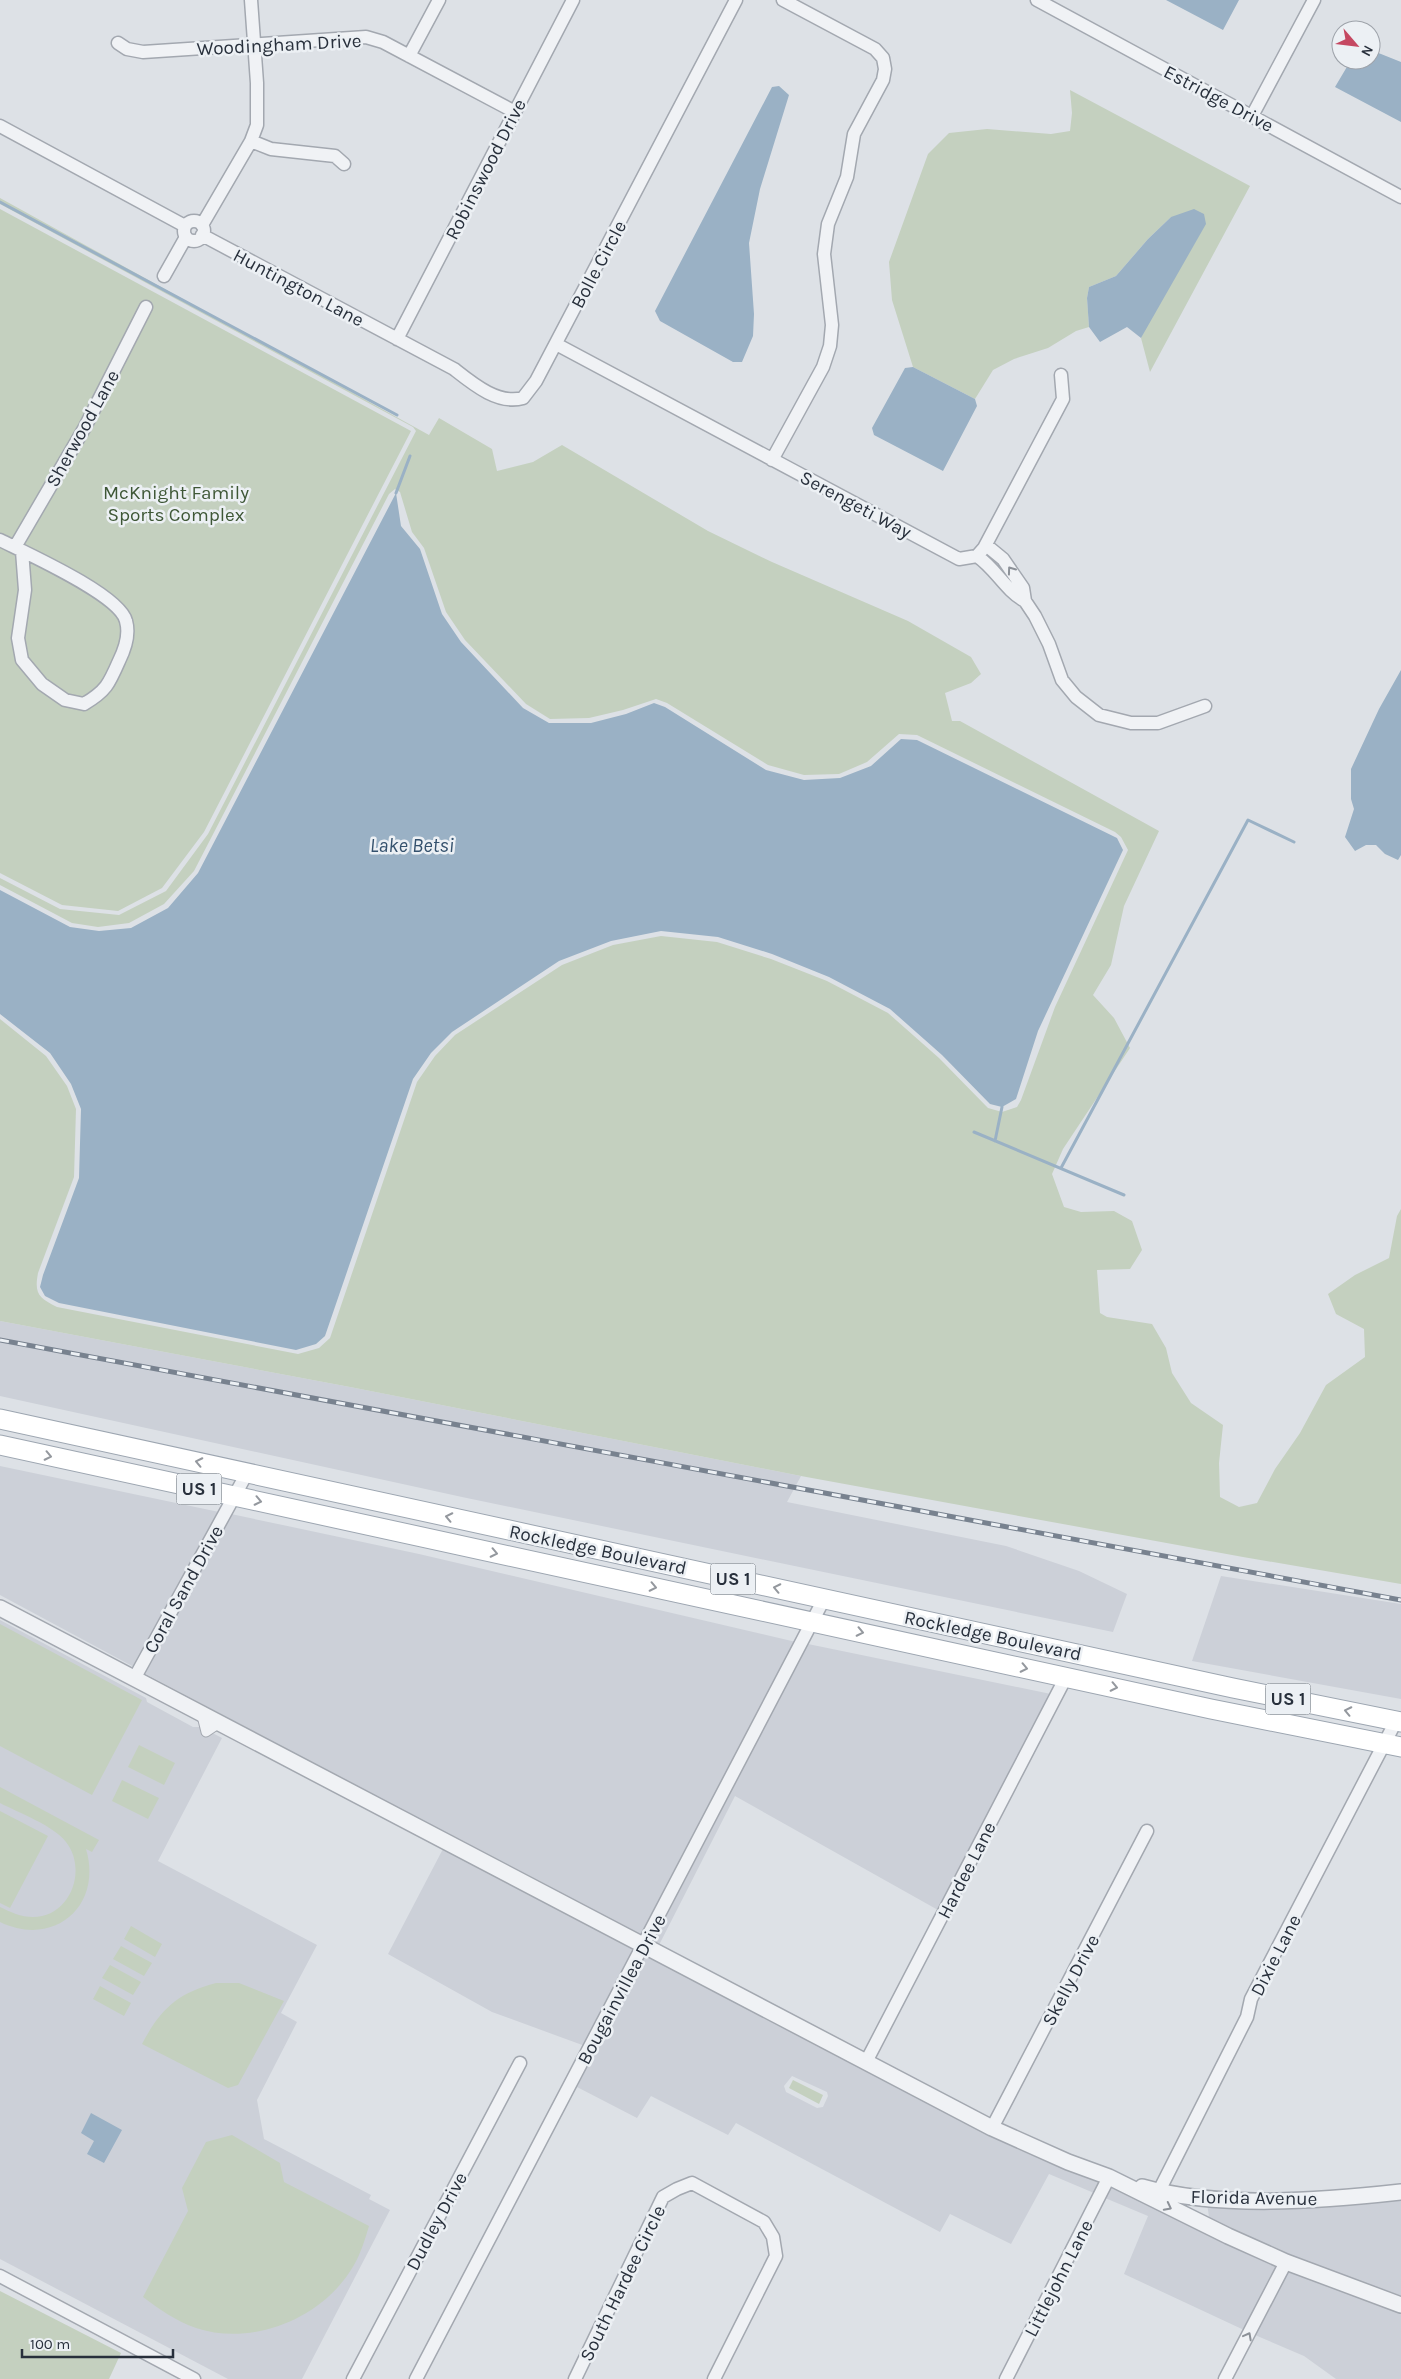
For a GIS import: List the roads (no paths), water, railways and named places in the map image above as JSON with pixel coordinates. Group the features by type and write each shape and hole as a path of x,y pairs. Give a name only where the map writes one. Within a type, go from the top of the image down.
{"main road":[{"name":"Rockledge Boulevard","path":"5,1425 72,1435 1111,1661 1399,1721"},
{"path":"8,1447 34,1440 72,1435"},
{"name":"Rockledge Boulevard","path":"8,1447 1066,1677 1393,1746"},
{"path":"447,1542 475,1534 489,1526"},
{"path":"518,1558 538,1548 565,1542"},
{"path":"1066,1677 1081,1668 1111,1661"}],"street":[{"path":"164,276 191,222 202,230 251,141 257,125 257,83 251,0"},
{"path":"409,56 439,0"},
{"name":"Robinswood Drive","path":"397,339 573,0"},
{"name":"Bolle Circle","path":"397,339 454,369 472,383 504,400 515,400 528,394 736,0"},
{"path":"772,460 823,367 830,346 832,325 824,254 828,224 847,177 854,134 883,80 885,69 883,58 875,50 783,0"},
{"name":"Estridge Drive","path":"1037,0 1401,197"},
{"path":"1252,116 1314,0"},
{"name":"Woodingham Drive","path":"118,43 127,49 143,52 366,37 383,42 515,112"},
{"path":"0,126 186,232"},
{"path":"251,141 271,149 335,156 344,164"},
{"name":"Huntington Lane","path":"202,230 397,339"},
{"name":"Sherwood Lane","path":"18,549 85,427 146,308"},
{"name":"Serengeti Way","path":"556,344 959,559 977,556"},
{"path":"1025,601 1013,594 986,562 977,556 986,545 1063,398 1062,375"},
{"path":"0,540 18,549 92,588 115,604 126,620 126,646 110,680 101,694 84,704 65,700 42,684 22,660 18,638 25,590 18,549"},
{"path":"986,545 1003,559 1023,588 1025,601 1049,644 1062,680 1076,698 1099,714 1130,723 1158,723 1205,706"},
{"name":"Coral Sand Drive","path":"134,1679 247,1473"},
{"name":"Bougainvillea Drive","path":"416,2379 824,1599"},
{"path":"0,1608 992,2128 1068,2162 1109,2177 1214,2230 1286,2262 1401,2305"},
{"name":"Hardee Lane","path":"866,2062 1066,1677"},
{"name":"Dixie Lane","path":"1158,2191 1247,2016 1252,1995 1393,1746 1399,1721"},
{"name":"Skelly Drive","path":"992,2128 1147,1832"},
{"name":"Dudley Drive","path":"353,2379 520,2063"},
{"name":"Florida Avenue","path":"1109,2177 1158,2191 1200,2198 1270,2200 1353,2198 1401,2192"},
{"name":"Littlejohn Lane","path":"1006,2379 1109,2177"},
{"name":"South Hardee Circle","path":"576,2379 664,2197 677,2189 692,2184 764,2222 773,2236 776,2256 714,2379"},
{"path":"1200,2198 1203,2219 1214,2230"},
{"path":"1225,2379 1286,2262"},
{"path":"0,2276 186,2377"}],"water":[{"path":"1166,0 1239,0 1223,30"},
{"path":"1381,54 1401,62 1401,122 1335,87 1345,70 1381,70"},
{"path":"779,86 789,95 760,189 749,243 754,314 753,336 742,362 733,362 660,321 655,311 772,87"},
{"path":"1194,209 1204,214 1206,224 1141,338 1127,327 1100,342 1089,327 1087,298 1089,287 1116,276 1148,239 1171,217"},
{"path":"913,367 975,399 977,406 943,471 874,435 872,428 905,368"},
{"name":"Lake Betsi","path":"396,493 401,526 420,549 442,614 461,642 523,708 549,723 591,723 626,714 654,703 665,707 766,770 804,780 840,778 871,766 901,739 917,740 1117,838 1123,850 1038,1031 1016,1099 1002,1107 990,1104 942,1055 890,1009 829,977 772,954 718,937 661,931 611,941 559,961 452,1032 431,1053 413,1079 325,1336 316,1344 296,1350 59,1303 45,1296 40,1287 79,1178 81,1109 71,1084 50,1053 0,1014 0,890 70,927 99,931 131,928 168,908 198,873"},
{"path":"1401,670 1401,855 1398,860 1385,854 1376,845 1366,845 1355,851 1345,837 1354,809 1351,799 1351,769 1379,709"},
{"path":"91,2113 122,2130 104,2163 87,2154 94,2141 81,2133"}],"waterway":[{"path":"0,202 397,415"},
{"path":"396,493 410,456"},
{"path":"1061,1168 1248,820 1294,842"},
{"path":"995,1141 1002,1107"},
{"path":"974,1132 1124,1195"}],"railway":[{"path":"0,1340 1401,1600"}],"park label":[{"name":"McKnight Family Sports Complex","path":"176,503"}]}
